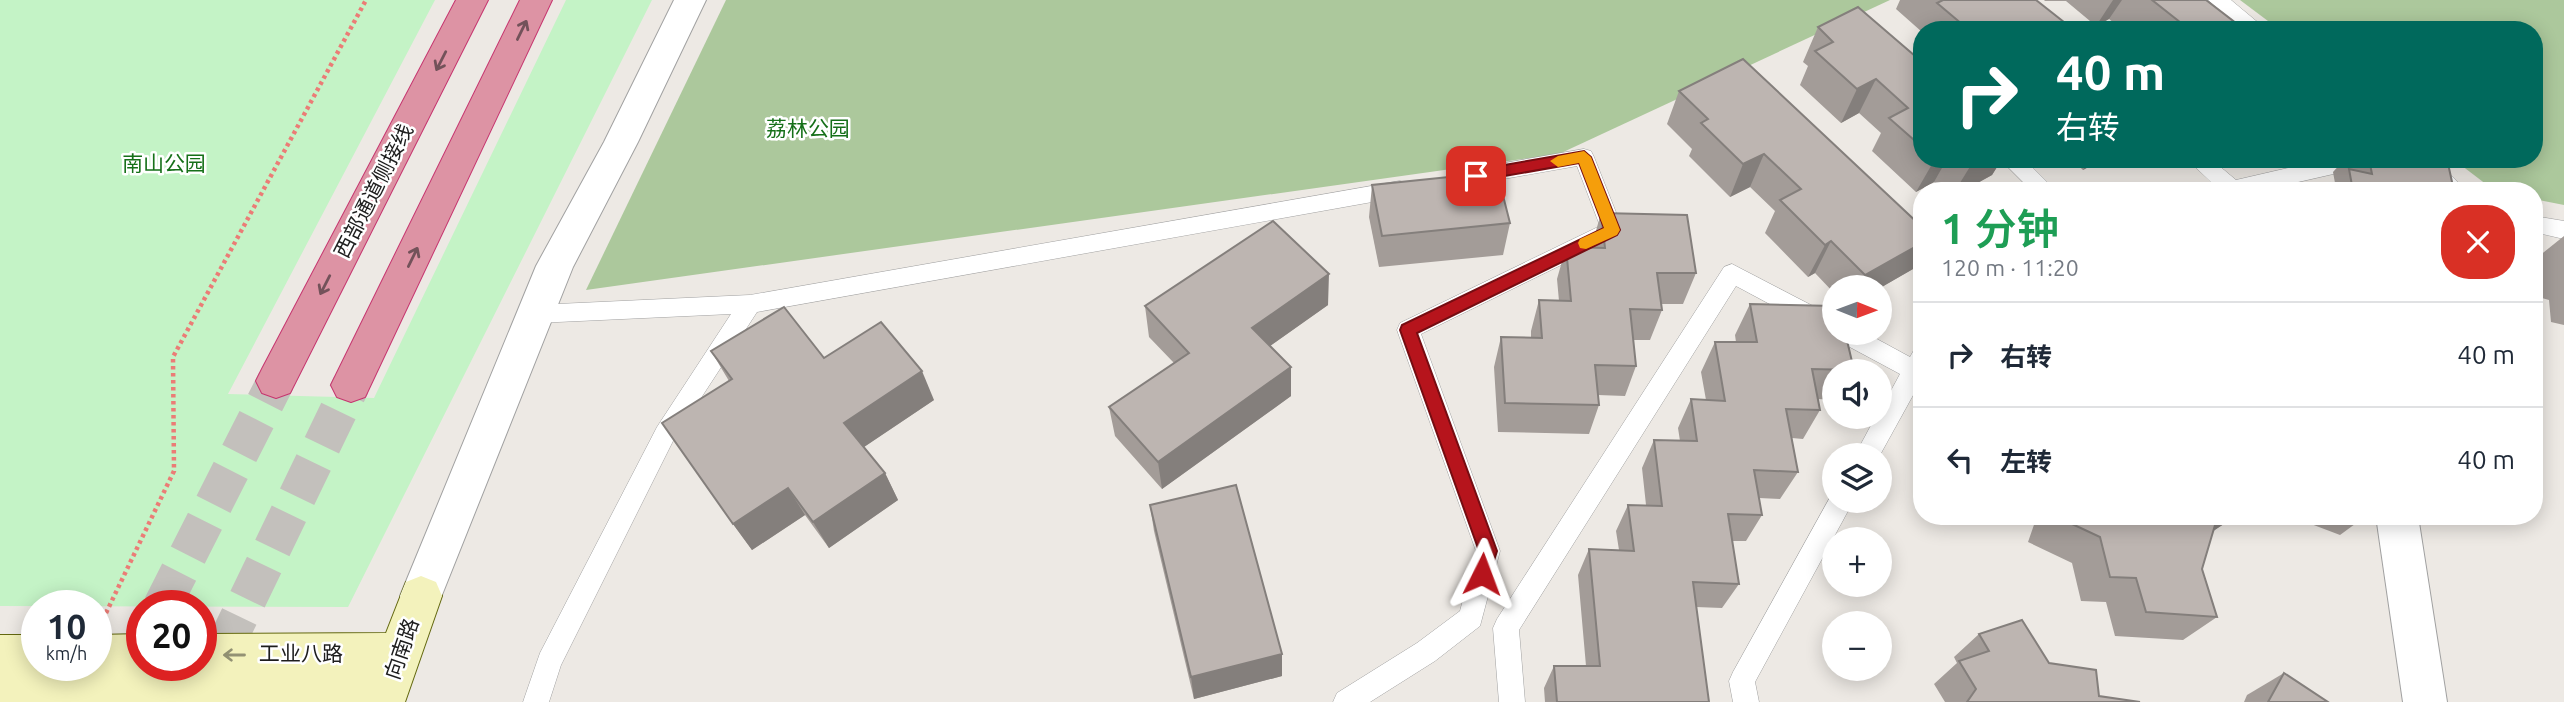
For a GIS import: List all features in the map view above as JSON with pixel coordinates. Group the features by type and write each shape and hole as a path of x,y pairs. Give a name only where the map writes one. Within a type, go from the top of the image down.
{"highway":[{"name":"西部通道侧接线","path":"276,381 472,0"},
{"path":"351,385 536,0"}],"street":[{"path":"536,314 555,266 621,142 690,0"},
{"name":"向南路","path":"390,682 421,596 536,314"},
{"path":"2398,525 2425,702"},
{"path":"0,656 21,656"},
{"name":"工业八路","path":"217,657 390,682"},
{"name":"工业八路","path":"0,693 390,682"}],"lane":[{"path":"2218,0 2245,21"},
{"path":"1346,702 1426,652 1471,618 1488,551 1408,330 1612,230 1584,157 1447,181"},
{"path":"2020,168 2036,182"},
{"path":"2206,168 2220,182"},
{"path":"2263,182 2325,168"},
{"path":"2432,168 2446,182"},
{"path":"536,314 750,304 1420,186"},
{"path":"2543,226 2564,230"},
{"path":"1512,702 1506,628 1732,274 1822,322"},
{"path":"536,702 549,662 665,434 750,304"},
{"path":"1873,345 1913,362"},
{"path":"1874,443 1913,373"},
{"path":"1746,702 1742,681 1835,513"}],"path":[{"path":"112,609 174,471 173,357 366,0"}],"green space":[{"name":"南山公园","path":"0,0 435,0 228,394 374,398 566,0 652,0 348,607 217,607 217,590 126,590 126,606 112,606 112,590 21,590 21,606 0,606"},
{"name":"荔林公园","path":"726,0 1890,0 1559,154 586,290"},
{"path":"2240,0 2564,0 2564,205 2543,201 2543,182 2483,182 2465,168 2543,168 2543,21 2268,21"}],"building":[{"path":"1943,0 2036,0 2063,21 1958,21 1937,3"},
{"path":"2152,0 2206,0 2233,21 2179,21"},
{"path":"1858,7 1913,54 1913,139 1889,118 1908,108 1876,79 1857,89 1815,51 1833,42 1818,27"},
{"path":"1743,59 1913,219 1913,248 1865,275 1831,241 1825,245 1780,200 1801,189 1764,154 1743,164 1701,123 1708,119 1679,91"},
{"path":"2371,168 2449,168 2452,182 2351,182 2349,169 2372,174"},
{"path":"1497,172 1510,223 1382,236 1372,185"},
{"path":"1601,213 1687,215 1696,273 1657,273 1662,310 1630,309 1636,366 1595,365 1599,405 1505,403 1501,337 1542,338 1539,300 1571,301 1566,247 1605,248"},
{"path":"1273,221 1329,274 1252,328 1291,367 1158,462 1109,407 1189,353 1145,306"},
{"path":"1750,304 1822,306 1822,345 1848,345 1851,359 1822,359 1822,369 1812,369 1820,410 1786,409 1798,472 1754,470 1762,515 1728,514 1739,584 1693,582 1709,702 1557,702 1554,666 1600,666 1589,549 1634,551 1628,505 1662,506 1654,440 1697,441 1691,399 1725,401 1715,342 1757,342"},
{"path":"784,307 824,358 881,322 922,371 844,423 885,473 813,522 788,488 733,524 662,423 732,379 711,351"},
{"path":"1236,485 1282,654 1191,677 1150,505"},
{"path":"2074,525 2215,525 2202,569 2217,617 2146,612 2136,578 2110,577 2100,537"},
{"path":"2022,620 2049,663 2096,670 2099,696 2140,702 1967,702 1976,689 1959,661 1989,651 1979,634"},
{"path":"2284,673 2328,702 2268,702"}],"tunnel":[{"path":"170,590 276,381"},
{"path":"198,702 351,385"}],"slow traffic":[{"path":"1558,161 1584,157 1612,230 1586,243"}],"route":[{"path":"1476,176 1584,157 1612,230 1408,330 1488,551 1482,574"}]}
